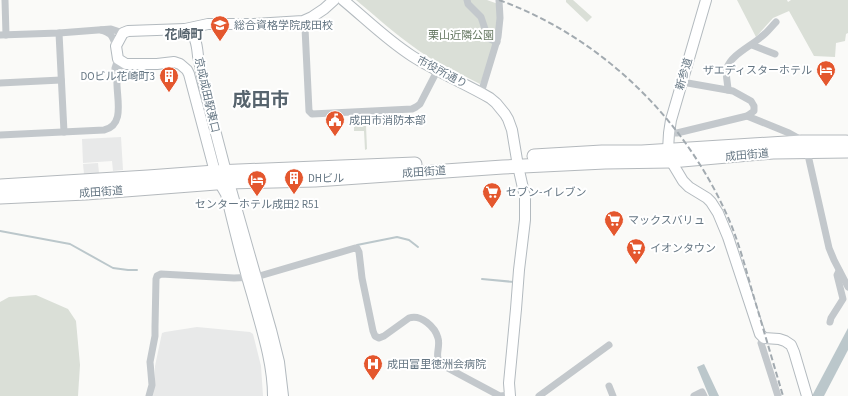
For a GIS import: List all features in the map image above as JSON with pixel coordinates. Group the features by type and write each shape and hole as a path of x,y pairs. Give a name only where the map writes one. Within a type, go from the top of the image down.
{"highway":[{"name":"成田街道","path":"0,186 148,177 222,177 315,180 517,162 605,162 669,155 773,152 848,142"},
{"name":"成田街道","path":"804,147 848,151"},
{"name":"成田街道","path":"0,197 86,193 222,177"}],"street":[{"path":"5,0 3,35 59,33 111,28 123,33"},
{"path":"116,46 123,33 131,30 185,29 208,24 254,24 303,21 324,9 334,0"},
{"name":"市役所通り","path":"343,0 397,45 417,59 481,93 496,103 508,119 512,130 524,197 525,213 509,383 505,396"},
{"path":"467,0 468,4 481,17 488,38 497,42"},
{"path":"481,93 497,42 500,18 499,0"},
{"name":"新参道","path":"669,155 669,133 672,120 706,0"},
{"path":"303,21 305,28 309,111 312,114 412,109 420,104 438,71"},
{"path":"728,90 726,74 729,63 752,45 776,22"},
{"path":"180,64 191,58 194,54 196,34 208,24"},
{"path":"185,29 190,31 196,44"},
{"path":"0,135 104,130 109,129 114,125 118,116 117,84 122,62 113,37 109,32 100,30"},
{"path":"59,33 64,132"},
{"name":"京成成田駅東口","path":"196,44 222,177"},
{"path":"752,45 775,54"},
{"name":"京成成田駅東口","path":"122,62 157,64 174,62 180,64 187,70 222,177"},
{"path":"0,83 62,80"},
{"path":"669,133 677,133 747,116 754,111 754,106 751,101 734,91 682,82"},
{"path":"747,116 789,133 798,138 804,147 831,253 848,287"},
{"path":"669,155 683,181 689,187 707,198 715,207 728,237 760,334 764,338 784,341 790,346 794,352 807,396"},
{"path":"222,177 252,278 271,330 279,362 283,396"},
{"path":"149,396 152,385 150,362 155,336 157,276 161,274 252,278 357,248 375,336 379,338 384,336 413,316 422,319 431,326 438,337 438,362 505,396"},
{"path":"830,322 842,299 837,275 839,270"},
{"path":"252,278 271,377 273,396"},
{"path":"764,338 762,343 778,396"},
{"path":"539,396 609,345"},
{"path":"609,386 613,396"},
{"path":"694,396 702,392 704,396"}],"shaded area":[{"path":"121,137 123,170 113,171 112,161 83,163 82,139"},
{"path":"98,163 99,173 84,174 83,164"},
{"path":"197,327 250,332 253,334 261,366 263,396 153,396 155,366 162,333"},
{"path":"848,328 848,350 824,396 812,396"},
{"path":"704,364 719,396 709,396 697,367"}],"green space":[{"name":"栗山近隣公園","path":"356,0 487,0 498,4 496,37 480,84 430,58 410,45"},
{"path":"566,0 573,0 592,17 587,22 566,2"},
{"path":"737,0 787,0 788,2 791,0 848,0 848,33 846,34 845,41 836,43 835,57 814,56 789,11 773,18 756,37"},
{"path":"366,125 367,149 365,150 364,131 354,131 354,126"},
{"path":"36,295 68,309 76,321 80,365 78,396 0,396 0,302 9,297"}],"waterway":[{"path":"0,231 70,244 113,268 137,270"},
{"path":"357,245 397,237 409,240 418,247"},
{"path":"482,279 514,282"}],"railway":[{"path":"499,0 537,16 573,37 606,60 637,87 665,117 690,150 712,185 734,231 783,396"}],"place":[{"name":"総合資格学院成田校","path":"220,42"},
{"name":"ザエディスターホテル","path":"826,87"},
{"name":"DOビル花崎町3","path":"169,93"},
{"name":"成田市消防本部","path":"335,137"},
{"name":"DHビル","path":"294,195"},
{"name":"センターホテル成田2 R51","path":"257,197"},
{"name":"セブン-イレブン","path":"492,209"},
{"name":"マックスバリュ","path":"614,237"},
{"name":"イオンタウン","path":"636,265"},
{"name":"成田富里徳洲会病院","path":"373,381"}],"district":[{"name":"花崎町","path":"184,35"},
{"name":"成田市","path":"261,100"}]}
